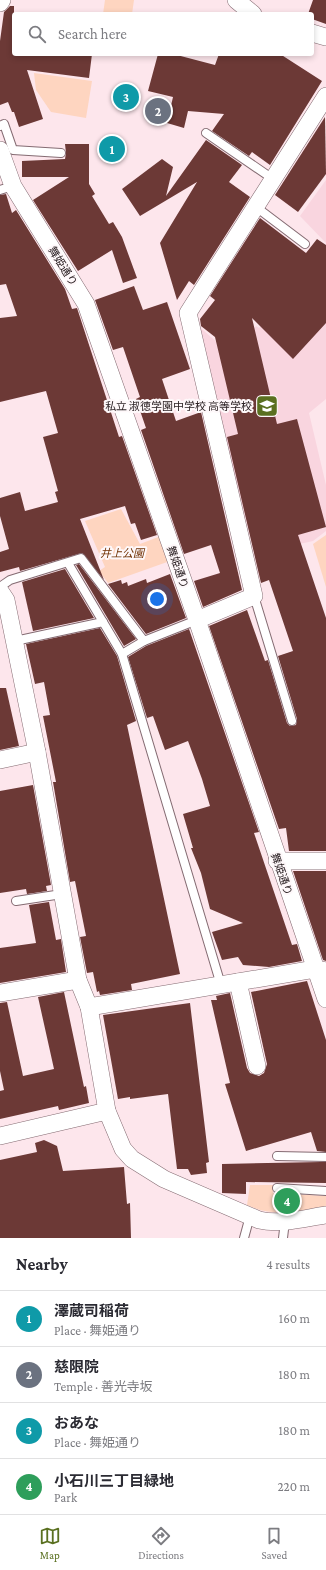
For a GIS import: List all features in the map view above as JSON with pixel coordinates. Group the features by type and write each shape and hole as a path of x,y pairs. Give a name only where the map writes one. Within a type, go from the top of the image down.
{"street":[{"path":"314,34 326,37"},
{"path":"197,620 254,596 188,313 326,96"},
{"name":"舞姫通り","path":"0,150 6,188 86,304 197,620 277,861 321,970 326,999"},
{"path":"0,591 6,600 15,641 37,752 78,980 89,1007 108,1111 123,1149 132,1159 180,1187 250,1216 269,1222 326,1215"},
{"path":"0,760 37,752"},
{"path":"277,861 326,860"},
{"path":"89,1007 238,982 321,970"},
{"path":"0,993 78,980"},
{"path":"238,982 257,1066"},
{"path":"0,1136 108,1111"}],"lane":[{"path":"0,126 4,124 14,150 61,153"},
{"path":"206,133 273,179"},
{"path":"256,207 304,244"},
{"path":"0,586 10,580 81,558 144,642"},
{"path":"68,563 122,654 221,985"},
{"path":"254,596 292,721"},
{"path":"122,654 144,642 197,620"},
{"path":"15,641 103,622"},
{"path":"16,901 62,894"},
{"path":"278,1156 326,1157"},
{"path":"277,1188 326,1191"},
{"path":"244,1238 250,1216"},
{"path":"282,1238 285,1221"}],"shaded area":[{"path":"326,180 326,243 300,216"},
{"name":"私立 淑徳学園中学校 高等学校","path":"326,257 326,399 309,413 326,485 326,531 313,541 255,554 195,323 228,352 235,351 256,326 259,328"}],"green space":[{"path":"105,0 134,0 132,12 103,12"},
{"path":"34,73 92,81 86,118 51,112 36,90"},
{"name":"井上公園","path":"121,509 140,544 161,536 170,561 108,583 99,571 105,567 85,521"},
{"path":"326,535 326,587 313,544"},
{"path":"250,1185 273,1185 273,1193 326,1196 326,1207 296,1212 277,1212 257,1209 247,1205"}],"building":[{"path":"313,0 326,0 326,24 314,20 314,12 309,12"},
{"path":"10,6 14,6 14,12 12,12 12,56 92,56 89,78 27,70 43,119 19,127 14,112 12,112 8,102 0,105 0,41 4,12"},
{"path":"157,56 181,56 215,65 218,56 283,56 322,81 270,165 252,152 249,156 212,131 224,114 188,111 184,128 167,123 173,97 148,91"},
{"path":"325,117 326,174 298,212 275,195"},
{"path":"206,140 242,165 229,182 250,197 194,285 189,281 177,300 160,243 197,182 140,216 122,189 162,159 173,167 166,196"},
{"path":"65,144 89,144 89,184 95,194 92,196 109,224 113,222 122,237 137,278 123,283 112,250 78,271 33,200 69,177 22,177 22,161 65,159"},
{"path":"6,194 12,213 16,210 65,289 72,309 77,308 119,437 122,436 157,535 141,540 135,523 131,524 125,506 80,519 104,580 82,553 20,571 19,567 0,572 0,552 9,549 0,516 0,498 20,492 25,511 58,502 55,492 58,491 43,437 58,433 46,391 0,402 0,318 17,316 6,284 0,285 0,195"},
{"path":"260,218 306,253 317,239 326,245 326,323 293,359 252,318 277,424 297,419 326,527 298,535 326,618 326,851 289,851 286,828 279,829 209,626 247,610 265,661 268,660 287,723 290,726 296,725 297,719 278,656 293,651 269,580 261,583 227,437 238,434 215,337 201,326 200,319 215,300 210,296"},
{"path":"134,286 143,310 167,302 190,369 162,379 176,421 201,412 242,590 203,607 194,581 220,573 211,545 184,554 141,430 146,428 136,399 140,397 123,347 113,350 95,300"},
{"path":"79,564 136,639 124,646 76,565"},
{"path":"65,569 94,618 33,631 22,582"},
{"path":"170,574 186,618 146,634 108,584 121,580 122,584 127,582 128,586 146,579 147,583"},
{"path":"100,628 117,656 136,721 127,725 180,974 131,984 132,990 100,995 99,991 97,992 93,972 87,973 80,937 86,936 75,881 70,882 53,782 56,782 43,716 50,715 44,682 35,684 26,644"},
{"path":"189,629 259,832 254,833 292,945 297,944 302,961 269,967 243,965 238,957 222,960 212,932 243,923 210,909 201,873 191,848 193,848 183,814 210,806 202,779 188,741 165,750 153,716 147,718 128,657 146,646"},
{"path":"0,688 6,688 19,746 0,750"},
{"path":"33,785 51,885 46,886 47,891 27,894 26,889 0,893 0,791"},
{"path":"293,871 326,871 326,961 323,960"},
{"path":"49,902 56,940 61,939 66,972 0,983 0,948 36,943 29,905"},
{"path":"307,981 326,1040 326,1152 317,1151 311,1132 246,1151 225,1084 230,1083 211,1000 217,1000 216,996 230,993 247,1068 250,1073 259,1076 264,1073 267,1064 251,992"},
{"path":"64,992 84,1087 86,1086 89,1103 59,1110 58,1106 0,1119 0,1091 4,1090 0,1071 0,1003 7,1002 23,1076 54,1069 38,997"},
{"path":"190,1003 209,1162 206,1163 207,1173 191,1175 188,1169 177,1169 168,1094 118,1099 103,1015"},
{"path":"44,1140 57,1146 63,1171 124,1167 127,1204 130,1203 131,1238 0,1238 0,1160 37,1152 35,1143"},
{"path":"326,1162 326,1183 246,1182 246,1194 222,1193 222,1164"}],"place":[{"name":"おあな","path":"126,97"},
{"name":"慈限院","path":"158,111"},
{"name":"澤蔵司稲荷","path":"112,149"},
{"name":"私立 淑徳学園中学校 高等学校","path":"267,406"},
{"name":"小石川三丁目緑地","path":"287,1201"}]}
